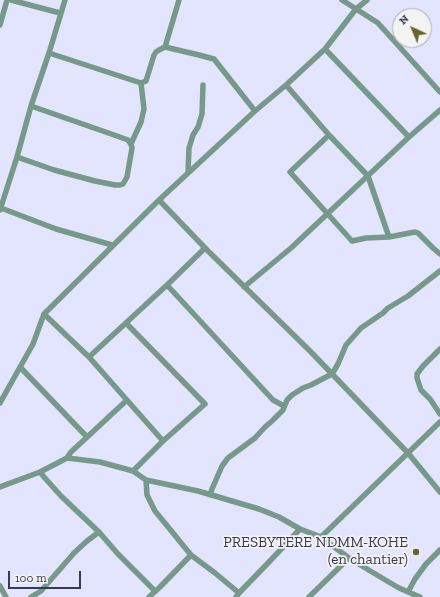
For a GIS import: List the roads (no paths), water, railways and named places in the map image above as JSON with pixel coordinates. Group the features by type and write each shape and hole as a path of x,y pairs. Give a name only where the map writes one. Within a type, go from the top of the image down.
{"street":[{"path":"0,25 7,0"},
{"path":"12,0 60,13"},
{"path":"64,0 1,206 56,229 112,245"},
{"path":"165,47 179,0"},
{"path":"342,0 378,23 440,92"},
{"path":"0,403 33,344 44,314 158,200 325,49 356,9 366,0"},
{"path":"49,53 141,83 146,81 156,52 165,47 214,59 255,111"},
{"path":"325,49 409,137"},
{"path":"17,157 68,174 95,181 120,185 123,184 127,177 132,148 131,144 141,122 144,109 141,83"},
{"path":"188,172 189,148 202,114 203,85"},
{"path":"286,85 329,135 368,176 389,237"},
{"path":"31,106 128,140 131,144"},
{"path":"244,287 291,248 409,137 440,110"},
{"path":"329,135 290,172 352,241 416,232 440,254"},
{"path":"158,200 305,346 408,453 440,492"},
{"path":"89,357 205,248"},
{"path":"210,495 222,466 228,458 255,438 264,427 283,410 287,400 298,390 332,374 346,345 361,328 388,308 408,296 440,271"},
{"path":"167,285 273,400 284,406"},
{"path":"44,314 89,357 163,441"},
{"path":"126,323 205,404 163,441 133,471"},
{"path":"440,349 417,374 417,382 421,390 430,399 440,414"},
{"path":"20,367 87,437"},
{"path":"0,487 40,472 67,458 71,452 127,400"},
{"path":"321,537 440,422"},
{"path":"67,458 100,462 133,471 146,480 259,508 300,529 321,537 349,558 399,588 420,597"},
{"path":"40,472 61,496 99,532 155,592"},
{"path":"146,480 147,495 155,511 191,555 215,573 237,595 300,529"},
{"path":"31,597 41,591 74,553 99,532"},
{"path":"408,592 426,564 440,550"},
{"path":"149,597 191,555"},
{"path":"309,597 349,558"},
{"path":"0,586 6,597"}],"place":[{"name":"PRESBYTERE NDMM-KOHE (en chantier)","path":"416,552"}]}
